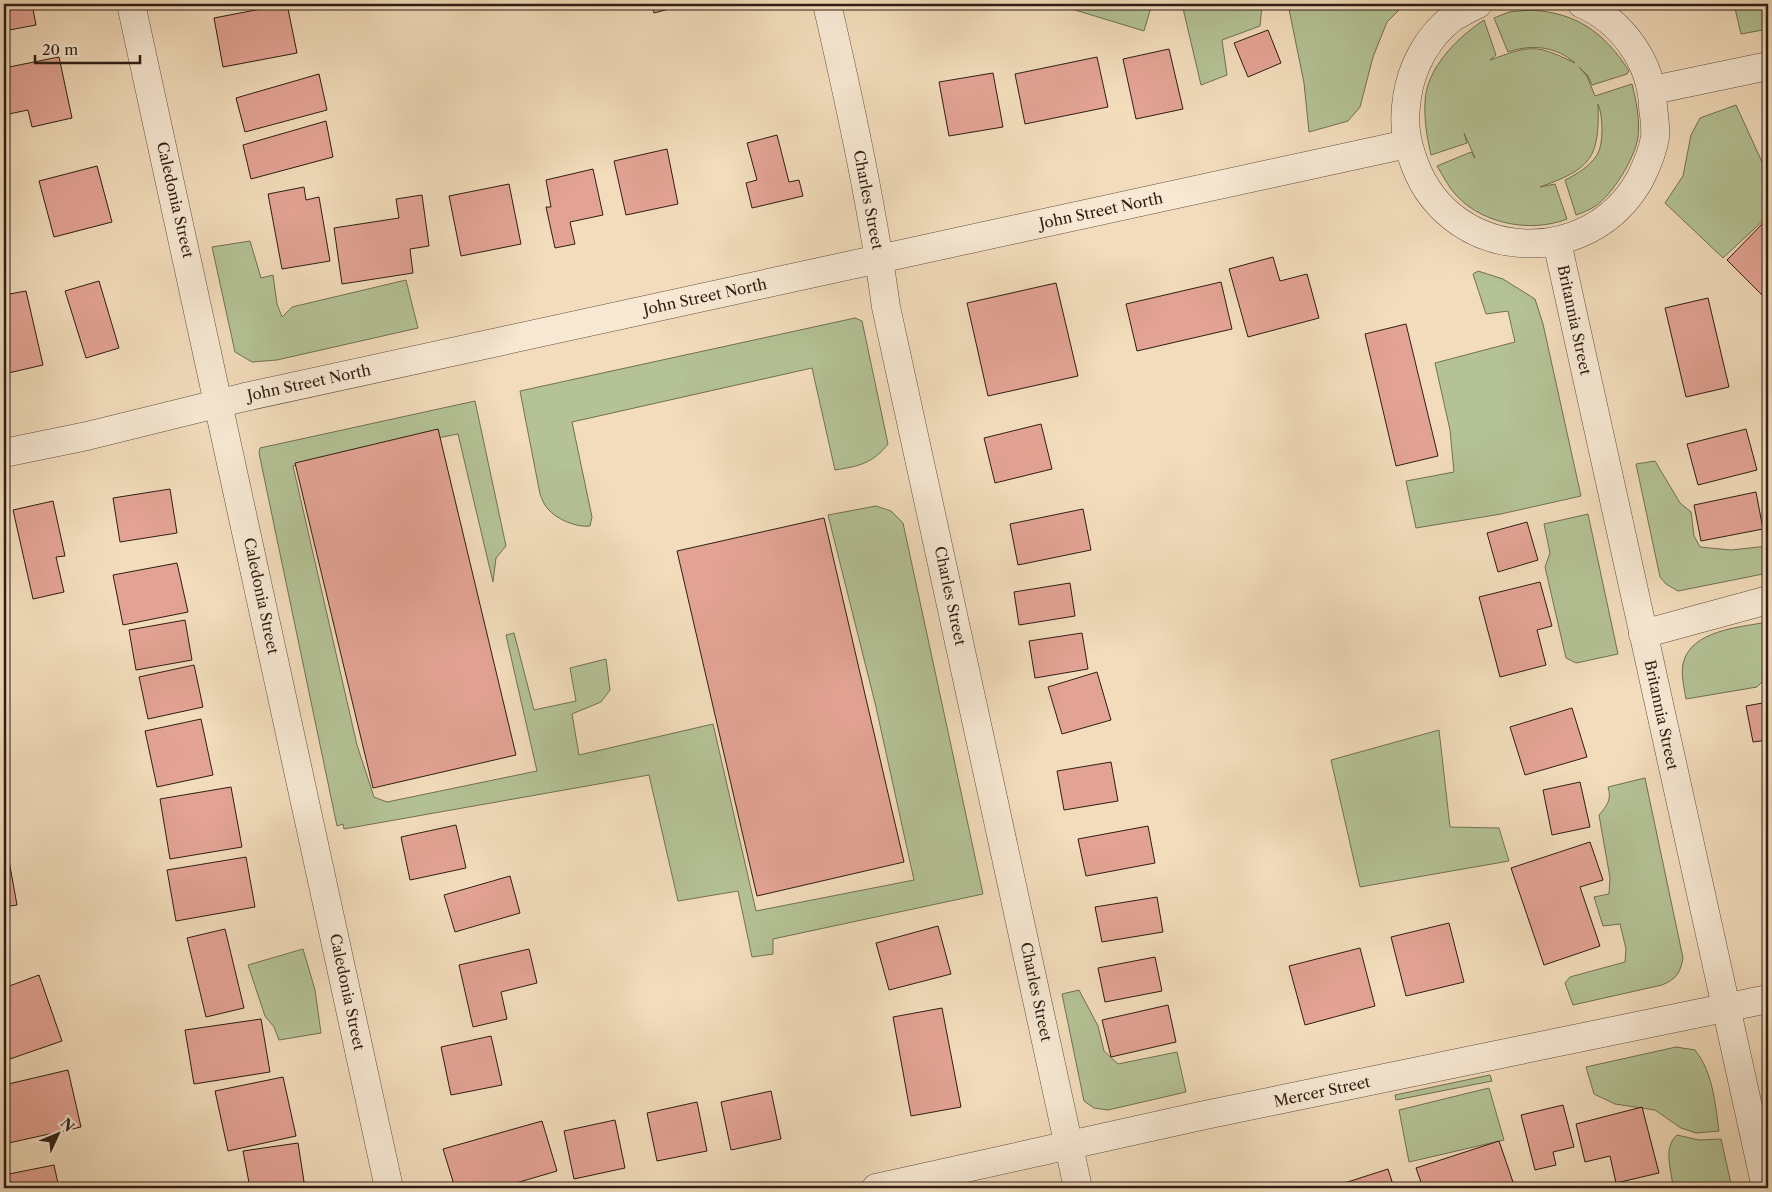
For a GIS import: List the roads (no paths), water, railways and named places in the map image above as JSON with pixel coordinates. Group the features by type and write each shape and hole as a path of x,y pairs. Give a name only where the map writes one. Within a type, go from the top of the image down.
{"street":[{"name":"Caledonia Street","path":"131,4 220,403 390,1188"},
{"name":"Charles Street","path":"827,4 854,122 880,259 886,307 1078,1188"},
{"path":"1478,4 1452,18 1426,46 1409,80 1404,117 1407,144 1422,183 1441,208 1466,227 1495,239 1526,244 1557,242 1586,232 1612,215 1632,193 1646,166 1655,137 1653,90 1648,72 1630,42 1606,17 1582,4"},
{"path":"1653,90 1768,66"},
{"name":"John Street North","path":"4,453 87,436 220,403 1407,144"},
{"name":"Britannia Street","path":"1557,242 1766,1188"},
{"path":"1643,634 1768,600"},
{"name":"Mercer Street","path":"876,1188 1069,1145 1768,999"}]}
